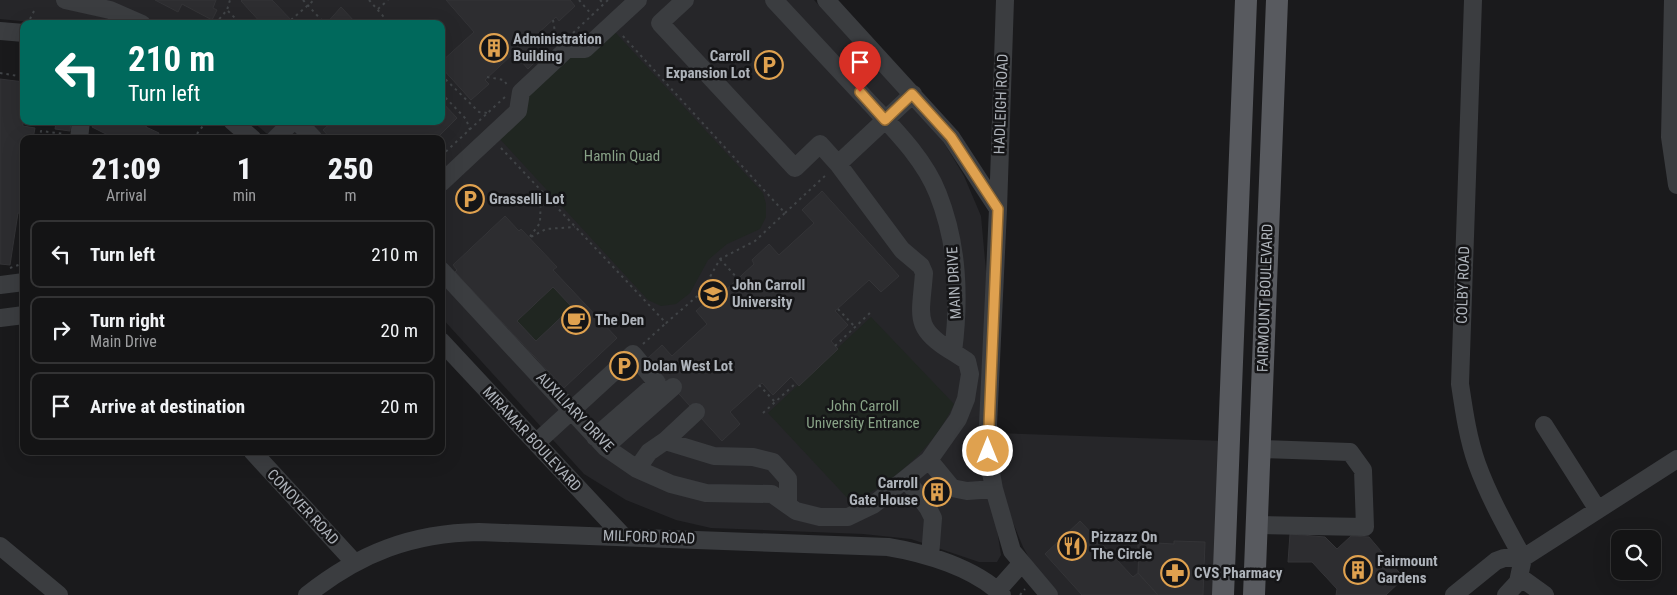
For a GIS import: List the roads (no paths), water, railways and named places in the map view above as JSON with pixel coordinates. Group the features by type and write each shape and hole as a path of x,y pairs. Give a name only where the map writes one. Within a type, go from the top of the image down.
{"main road":[{"name":"FAIRMOUNT BOULEVARD","path":"1223,595 1246,0"},
{"name":"FAIRMOUNT BOULEVARD","path":"1254,595 1277,0"}],"street":[{"path":"65,0 110,10 133,20"},
{"path":"445,179 518,111 521,92 567,49 585,49 638,0"},
{"path":"685,0 660,23 795,168 820,144 838,164 902,250 921,266 924,273 922,324 928,334 937,342 967,362 970,374 966,399 958,419 929,460 952,488 968,491 994,489"},
{"name":"MAIN DRIVE","path":"774,0 902,138 925,168 938,192 954,245 957,323 953,352"},
{"path":"826,0 951,137 998,209"},
{"name":"HADLEIGH ROAD","path":"1005,0 988,439 994,489 1012,551 1049,595"},
{"name":"COLBY ROAD","path":"1473,0 1460,384 1466,424 1476,463 1493,501 1523,558"},
{"path":"1673,0 1670,137 1677,185"},
{"path":"0,31 20,27"},
{"path":"838,164 912,94"},
{"path":"236,125 248,135"},
{"path":"279,135 289,125"},
{"path":"301,125 310,135"},
{"name":"AUXILIARY DRIVE","path":"445,274 600,442 637,469 671,484 706,493 772,494 796,511 820,517 848,517 873,505 929,460"},
{"path":"0,285 20,282"},
{"path":"0,318 20,316"},
{"name":"MIRAMAR BOULEVARD","path":"445,345 623,536"},
{"path":"536,443 633,354 657,383 600,442"},
{"path":"600,442 673,387"},
{"path":"637,469 649,452 665,441 696,412"},
{"path":"1544,425 1598,510"},
{"path":"665,441 714,456 753,456 773,462 788,479 788,505"},
{"path":"1257,525 1365,527 1363,470 1350,452 1260,449"},
{"name":"CONOVER ROAD","path":"256,455 354,562"},
{"path":"1454,595 1496,561 1504,558 1523,558 1677,459"},
{"path":"906,479 928,508 933,518 930,557"},
{"name":"MILFORD ROAD","path":"307,595 354,562 401,543 449,533 479,532 858,544 901,549 930,557 961,569 999,593"},
{"path":"0,546 60,595"},
{"path":"1506,595 1515,586 1520,577 1523,558"},
{"path":"999,593 1021,564"},
{"path":"1520,577 1545,595"}],"place":[{"name":"Administration Building","path":"494,48"},
{"name":"Carroll Expansion Lot","path":"769,65"},
{"name":"Grasselli Lot","path":"470,199"},
{"name":"John Carroll University","path":"713,294"},
{"name":"The Den","path":"576,320"},
{"name":"Dolan West Lot","path":"624,366"},
{"name":"Carroll Gate House","path":"937,492"},
{"name":"Pizzazz On The Circle","path":"1072,546"},
{"name":"Fairmount Gardens","path":"1358,570"},
{"name":"CVS Pharmacy","path":"1175,573"}],"park label":[{"name":"Hamlin Quad","path":"622,156"},
{"name":"John Carroll University Entrance","path":"863,414"}]}
